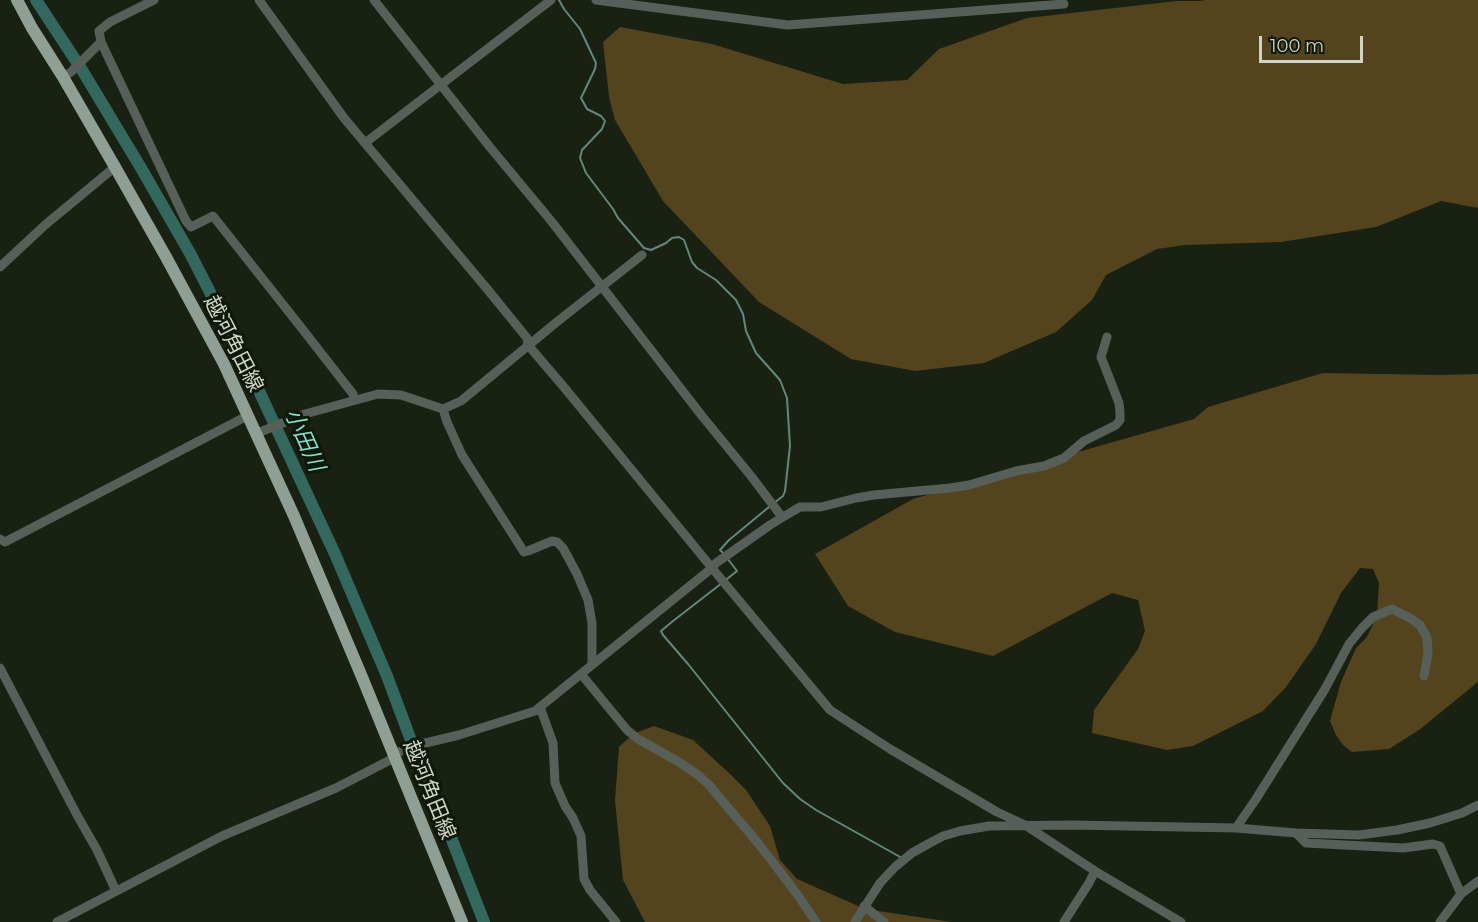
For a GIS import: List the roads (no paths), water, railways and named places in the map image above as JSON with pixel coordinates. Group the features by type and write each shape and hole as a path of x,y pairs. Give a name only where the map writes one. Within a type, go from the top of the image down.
{"main road":[{"name":"越河角田線","path":"17,0 32,28 67,74 115,167 224,364 294,516 462,922"}],"street":[{"path":"154,0 110,22 99,31 101,42 186,221 191,227 213,216 300,326 352,394 354,400"},
{"path":"259,0 344,118 488,290 527,338 528,345 830,710 932,775 997,812 1025,825 1095,871 1181,922"},
{"path":"374,0 552,222 782,517"},
{"path":"365,143 551,0"},
{"path":"597,0 788,25 1064,4"},
{"path":"67,74 101,42"},
{"path":"0,267 45,225 115,167"},
{"path":"255,434 304,414 378,394 401,395 443,409 461,400 642,255"},
{"path":"57,922 222,836 336,788 390,760 396,753 417,745 470,732 540,707 716,563 800,507 821,507 856,498 969,485 1016,471 1044,466 1064,458 1084,441 1116,425 1120,420 1119,403 1101,357 1107,337"},
{"path":"443,409 462,455 524,552 552,541 557,542 563,548 588,600 592,623 592,665"},
{"path":"0,539 5,542 247,416"},
{"path":"1236,828 1322,693 1350,644 1373,617 1392,609 1420,625 1426,638 1428,653 1425,676"},
{"path":"0,668 97,850 116,891"},
{"path":"580,674 627,730 638,739 679,762 709,785 758,843 816,922"},
{"path":"540,707 552,743 555,783 581,836 584,879 616,922"},
{"path":"855,922 880,883 912,854 943,836 989,826 1170,826 1359,835 1430,823 1462,813 1478,805"},
{"path":"1296,833 1306,843 1403,848 1433,844 1440,846 1461,894"},
{"path":"1065,922 1095,871"},
{"path":"1440,922 1461,894 1478,881"},
{"path":"864,906 884,922"}],"waterway":[{"name":"小田川","path":"36,0 82,70 141,168 191,255 246,363 335,554 387,676 484,922"},
{"path":"559,0 580,29 596,63 581,98 587,109 601,116 605,121 602,129 582,150 580,158 586,173 618,218 644,248 651,250 672,238 679,237 684,240 692,262 697,268 716,280 736,300 756,353 780,380 787,398 790,446 785,491 783,496 774,503"},
{"path":"723,553 720,550 729,540 769,507"},
{"path":"727,558 737,571 727,579"},
{"path":"722,583 661,631 663,635 783,783 800,799 902,858"}]}
